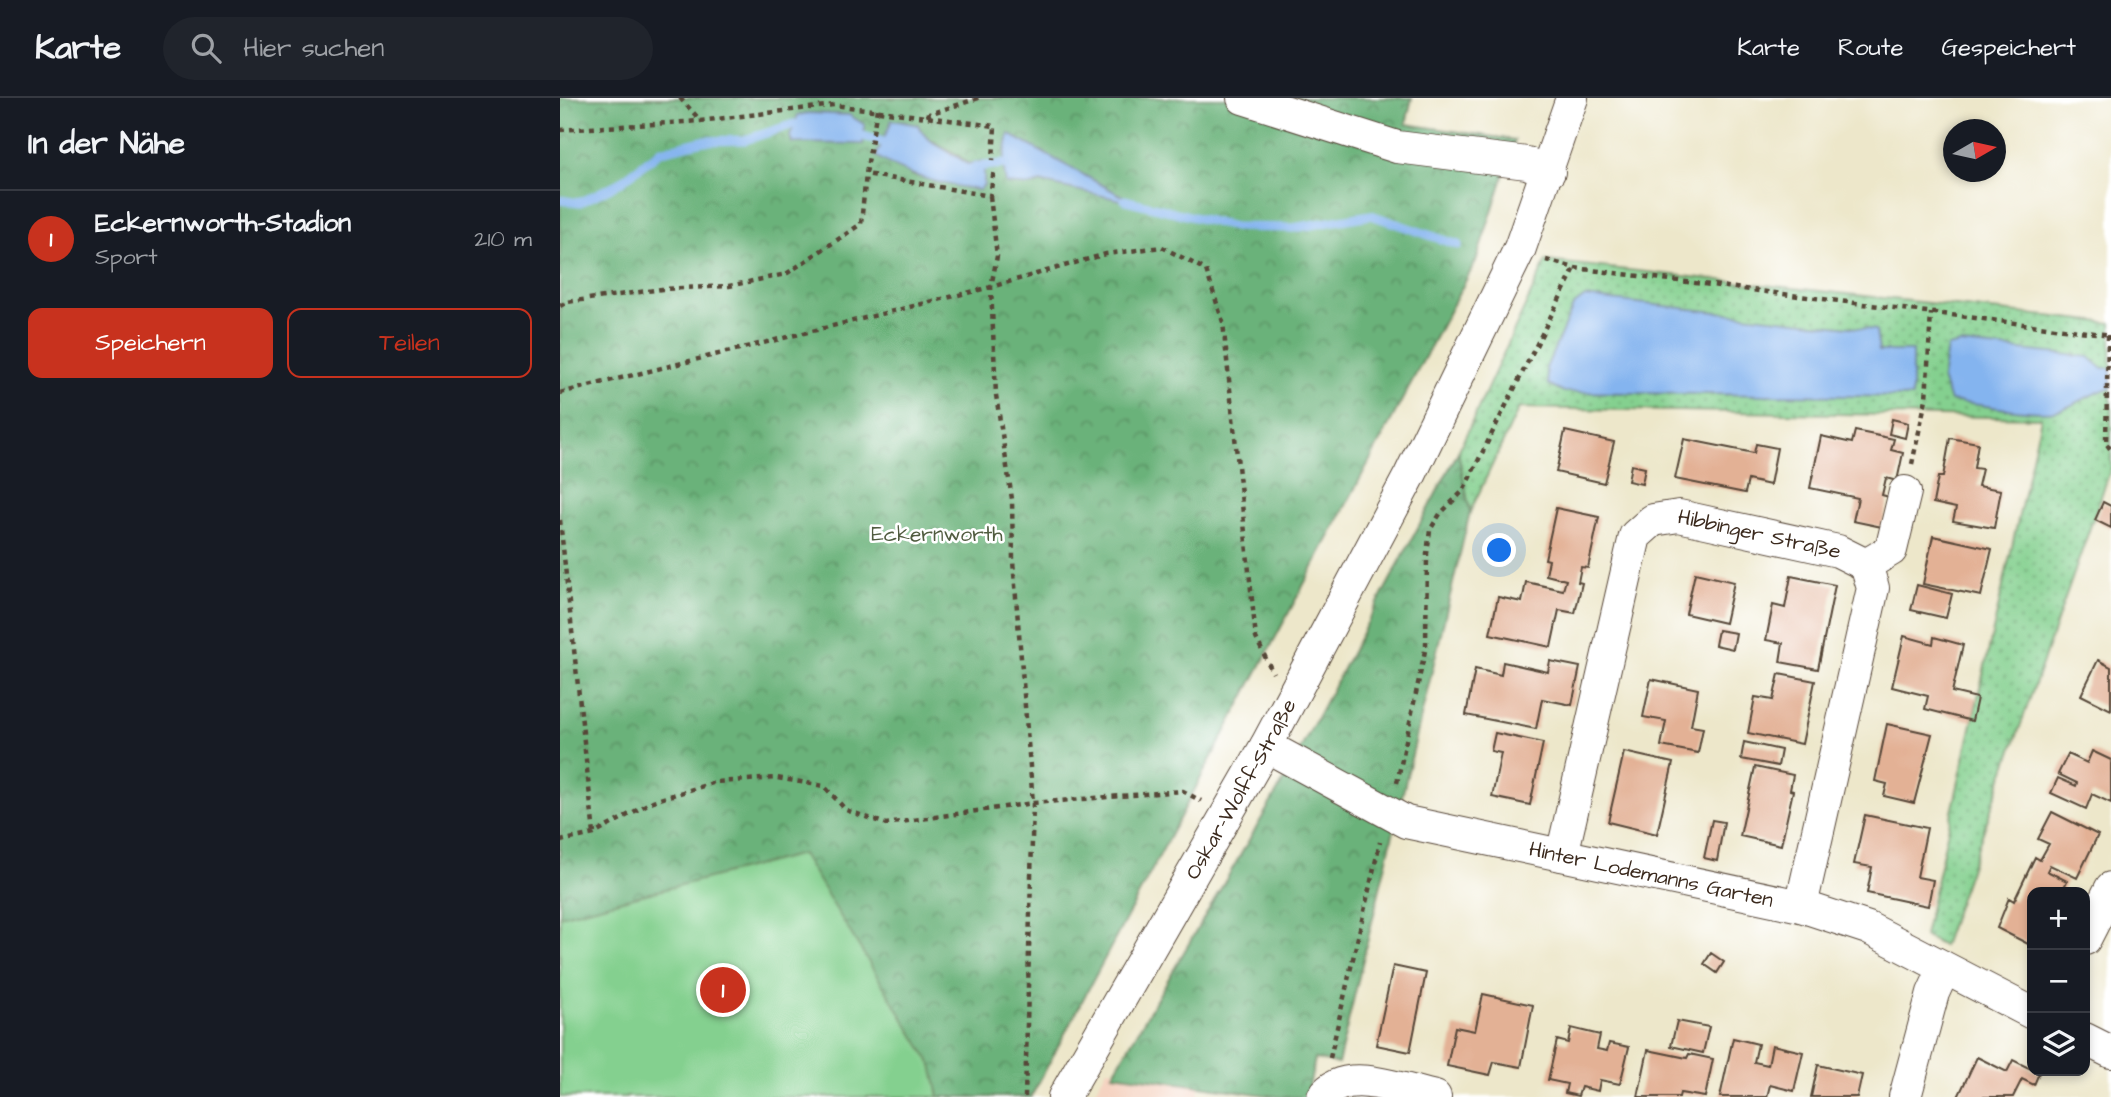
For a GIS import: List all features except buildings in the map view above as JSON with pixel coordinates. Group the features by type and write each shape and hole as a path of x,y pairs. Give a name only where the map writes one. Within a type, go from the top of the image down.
{"street":[{"path":"1243,98 1397,146 1527,163 1549,172"},
{"name":"Oskar-Wolff-Straße","path":"1064,1097 1266,746 1410,475 1520,248 1549,172 1572,98"},
{"path":"1866,565 1891,550 1905,492"},
{"name":"Hibbinger Straße","path":"1562,855 1635,536 1653,520 1679,516 1838,551 1866,565 1873,588 1801,906"},
{"name":"Hinter Lodemanns Garten","path":"1266,746 1406,822 1801,906 1868,928 2027,1010"},
{"path":"2090,929 2111,888"},
{"path":"1905,1097 1933,993 1944,969"},
{"path":"2090,1042 2111,1052"},
{"path":"1326,1092 1344,1082 1368,1083 1435,1097"}],"path":[{"path":"680,98 700,121"},
{"path":"922,116 979,98"},
{"path":"560,130 700,121 834,105 995,126 993,160"},
{"path":"560,306 567,302 662,289 729,286 786,274 861,224 877,109"},
{"path":"994,169 990,196 997,256 991,287 996,395 1012,499 1013,561 1033,803 1025,1097"},
{"path":"866,174 990,196"},
{"path":"560,393 991,287 1106,254 1162,247 1206,270 1223,322 1256,638 1273,673"},
{"path":"1520,248 1551,262 1575,268 2110,335 2106,443 2111,450"},
{"path":"1396,784 1426,646 1427,554 1430,530 1440,513 1463,491 1575,268"},
{"path":"1905,492 1926,399 1931,313"},
{"path":"560,520 594,834"},
{"path":"560,841 594,834 666,797 716,782 777,778 824,786 846,810 886,824 1033,803 1183,791 1204,803"},
{"path":"1326,1092 1330,1060 1383,830"}],"shaded area":[{"path":"1107,1069 1200,1081 1198,1097 1092,1097"}],"green space":[{"name":"Eckernworth","path":"560,98 1412,98 1406,124 1515,140 1476,261 1031,1097 939,1097 931,1065 802,855 560,916","holes":["809,113 849,115 865,125 863,144","918,125 934,142 967,163 978,190 910,175","1009,135 1132,202 1040,182"]},
{"path":"1546,261 2111,323 2111,468 1943,946 1924,936 2041,418 1519,408 1470,512 1458,452"},
{"path":"1458,452 1470,512 1338,1064 1315,1059 1307,1097 1280,1097 1113,1074 1284,780"},
{"path":"802,854 932,1065 939,1097 560,1097 560,916"}],"water":[{"path":"798,115 849,115 865,125 863,144 792,143 790,136"},
{"path":"892,120 918,125 927,138 967,164 984,161 984,185 979,190 938,182 900,169 876,156"},
{"path":"1009,134 1135,203 1040,182 1032,186 1006,184 1003,164"},
{"path":"1585,297 1876,330 1879,351 1912,351 1912,397 1564,392 1548,384 1546,368 1573,306"},
{"path":"1961,344 2089,357 2102,368 2111,368 2111,388 2063,409 2045,412 1950,401 1942,379 1947,347"}],"waterway":[{"path":"560,200 579,203 619,183 661,151 703,141 745,140 794,124 805,126"},
{"path":"853,133 890,144"},
{"path":"976,167 1003,164 1014,167"},
{"path":"1125,200 1234,227 1293,228 1371,215 1458,245"}],"place":[{"name":"Eckernworth-Stadion","path":"723,990"}]}
